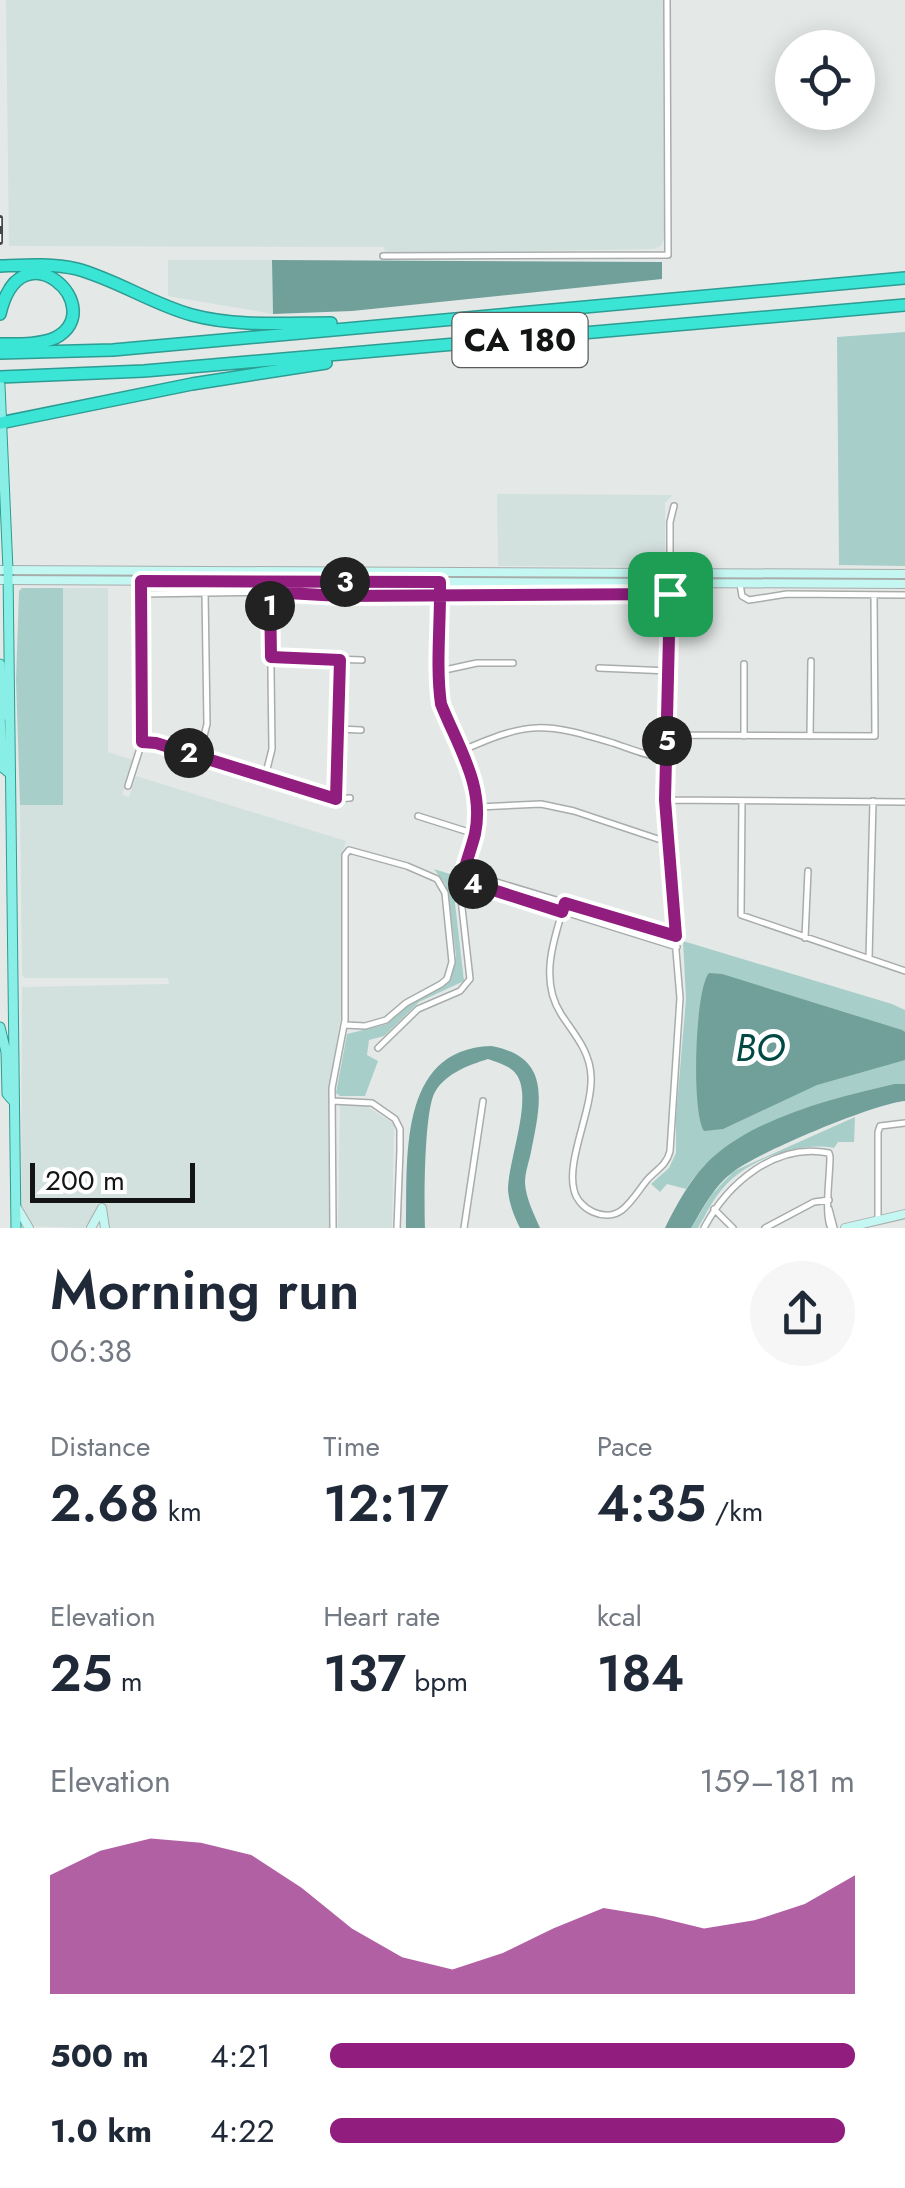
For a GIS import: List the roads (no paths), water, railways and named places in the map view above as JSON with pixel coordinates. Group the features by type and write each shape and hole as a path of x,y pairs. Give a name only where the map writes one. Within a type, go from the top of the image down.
{"highway":[{"path":"0,266 45,264 78,270 166,306 228,322 416,323"},
{"path":"0,314 11,288 31,274 57,279 72,305 66,328 56,337 0,344"},
{"name":"CA 180","path":"0,354 127,348 416,323 905,275"},
{"name":"CA 180","path":"0,377 110,374 905,305"},
{"path":"1,423 192,384 420,348"}],"main road":[{"path":"0,386 14,923 16,1228"},
{"path":"0,664 1,702 8,727"},
{"path":"0,713 2,766 9,773"},
{"path":"0,1027 6,1052 6,1094 14,1102"}],"street":[{"path":"383,256 668,255 667,0"},
{"path":"565,903 552,948 551,988 554,1002 589,1063 590,1088 572,1185 585,1207 606,1215 620,1211 668,1158 680,1018 665,800 670,522 674,506"},
{"path":"340,571 340,596"},
{"path":"4,575 340,571 670,578 740,584 905,584"},
{"path":"800,584 822,579 862,579 865,574"},
{"path":"4,575 141,581 440,582 905,574"},
{"path":"128,786 142,742 141,581"},
{"path":"378,1048 408,1016 428,1003 460,991 469,982 462,880 478,807 475,783 441,704 440,582"},
{"path":"740,584 742,596 749,600 787,594 905,595"},
{"path":"199,756 208,724 206,592"},
{"path":"265,777 272,750 270,592"},
{"path":"142,594 670,594"},
{"path":"668,735 874,736 874,595"},
{"path":"271,657 362,660"},
{"path":"336,799 340,660"},
{"path":"810,736 811,660"},
{"path":"440,671 477,663 513,663"},
{"path":"744,664 744,736"},
{"path":"599,668 670,672"},
{"path":"461,750 509,730 532,726 564,728 667,758"},
{"path":"338,729 360,730"},
{"path":"142,742 336,799 350,798"},
{"path":"665,800 905,802"},
{"path":"742,800 741,915 905,970"},
{"path":"869,959 873,801"},
{"path":"478,807 524,803 556,807 667,842"},
{"path":"418,816 475,834"},
{"path":"333,1228 332,1102 345,1025 345,854 349,850 408,866 437,879 444,893 452,962 442,984 406,1003 386,1020 365,1026 345,1025"},
{"path":"805,938 808,871"},
{"path":"463,872 676,936"},
{"path":"462,880 678,947"},
{"path":"464,1228 483,1101"},
{"path":"332,1102 372,1104 395,1119 400,1129 397,1228"},
{"path":"878,1219 878,1132 880,1126 888,1123 905,1123"},
{"path":"704,1228 734,1183 755,1170 800,1154 829,1153 826,1219 833,1228"},
{"path":"765,1228 814,1202 829,1200"},
{"path":"16,1205 29,1228"},
{"path":"91,1228 102,1208 105,1228"},
{"path":"714,1208 733,1228"},
{"path":"845,1228 905,1214"}],"water":[{"path":"272,260 662,262 662,279 352,311 273,314"},
{"name":"BO","path":"709,973 902,1030 905,1060 817,1085 723,1129 704,1131 697,1101 696,1051 700,1002"},
{"path":"491,1046 524,1060 538,1084 538,1116 525,1183 540,1228 520,1228 509,1195 521,1113 521,1084 510,1068 488,1059 452,1075 435,1092 427,1136 425,1228 406,1228 409,1143 423,1088 438,1067 460,1052"},
{"path":"905,1084 905,1101 843,1120 747,1163 720,1184 691,1228 665,1228 702,1168 737,1139 803,1109"}],"railway":[{"path":"0,218 0,242"}]}
